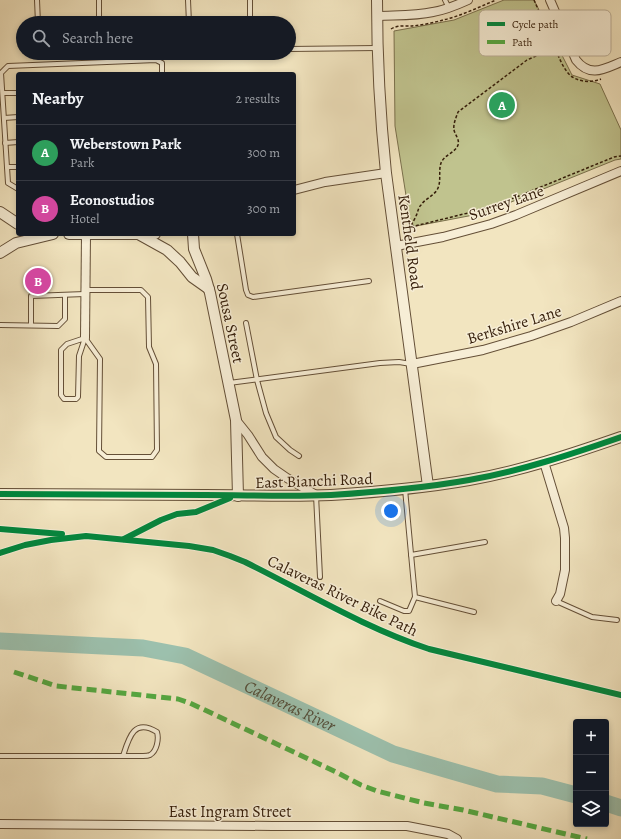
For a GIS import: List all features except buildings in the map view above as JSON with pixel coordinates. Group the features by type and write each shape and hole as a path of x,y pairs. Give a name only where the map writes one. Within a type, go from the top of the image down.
{"street":[{"name":"Kentfield Road","path":"377,0 381,125 386,173 428,486"},
{"path":"377,16 433,12 447,4 468,0"},
{"path":"550,0 554,10"},
{"path":"574,56 581,66 588,70 598,71 621,62"},
{"name":"Surrey Lane","path":"396,246 443,237 491,224 530,210 621,171"},
{"path":"296,189 325,182 386,173"},
{"path":"0,212 16,223"},
{"path":"0,253 16,243 45,236"},
{"path":"85,338 86,236"},
{"path":"143,236 167,250 180,262 192,277 209,289"},
{"name":"Sousa Street","path":"193,236 194,249 209,289 236,420 238,496"},
{"name":"Berkshire Lane","path":"412,364 483,350 531,336 621,302"},
{"name":"Sousa Street","path":"236,420 262,457 274,469 316,495"},
{"name":"East Bianchi Road","path":"0,494 238,496 316,495 405,489 470,480 544,462 621,437"},
{"path":"544,462 560,513 565,538 565,570 560,594 556,601"},
{"name":"East Ingram Street","path":"0,824 406,826 448,834 457,839"}],"lane":[{"path":"37,0 38,16"},
{"path":"99,0 99,16"},
{"path":"188,0 189,16"},
{"path":"250,0 250,16"},
{"path":"296,49 378,48"},
{"path":"16,188 8,183 1,73 8,66 156,60 162,64 162,72"},
{"path":"3,93 16,92"},
{"path":"4,118 16,117"},
{"path":"6,143 16,142"},
{"path":"7,167 16,167"},
{"path":"237,236 246,290 248,295 253,297 369,281"},
{"path":"31,325 31,296 141,290 148,297 149,347 156,364 157,450 152,457 106,457 99,451 100,359 85,338"},
{"path":"0,325 58,326 65,319 66,295"},
{"path":"246,323 257,380 266,413 276,437 299,456"},
{"path":"85,338 79,356 78,397 76,399 64,399 60,395 61,350 67,344 85,338"},
{"path":"229,383 380,363 399,362 412,364"},
{"path":"380,601 404,611 409,611 415,597 405,489"},
{"path":"316,495 320,577"},
{"path":"411,555 485,542"},
{"path":"415,597 474,612"},
{"path":"556,601 592,617 617,620"},
{"path":"0,756 123,756 143,756 151,755 155,750 159,737 157,732 146,727 139,728 133,732 128,738 123,756"}],"path":[{"path":"408,230 412,225 422,203 437,190 440,182 441,163 458,146 459,143 454,128 455,119 458,112 527,60 536,56"},
{"path":"412,225 415,226 472,212 514,198 614,157 621,156"}],"green space":[{"path":"504,0 534,0 539,10 479,10"},
{"path":"479,10 479,56 562,56 572,75 600,84 621,130 621,159 615,160 484,213 411,227 395,126 394,31 454,20"}],"waterway":[{"name":"Calaveras River","path":"0,641 143,648 185,656 393,754 497,784 542,786 573,794"},
{"name":"Calaveras River","path":"609,804 621,808"}],"marked path":[{"path":"14,672 56,686 178,699 190,703 361,785 377,791 424,803 463,810 587,839"}],"cycle path":[{"path":"0,494 300,496 383,491 452,483 508,472 565,456 621,437"},
{"path":"124,539 161,520 177,514 196,512 230,498"},
{"path":"0,529 62,534"},
{"name":"Calaveras River Bike Path","path":"0,553 25,545 86,536 189,546 213,550 245,562 382,631 429,649 621,695"}],"place":[{"name":"Weberstown Park","path":"502,105"},
{"name":"Econostudios","path":"38,281"}]}
